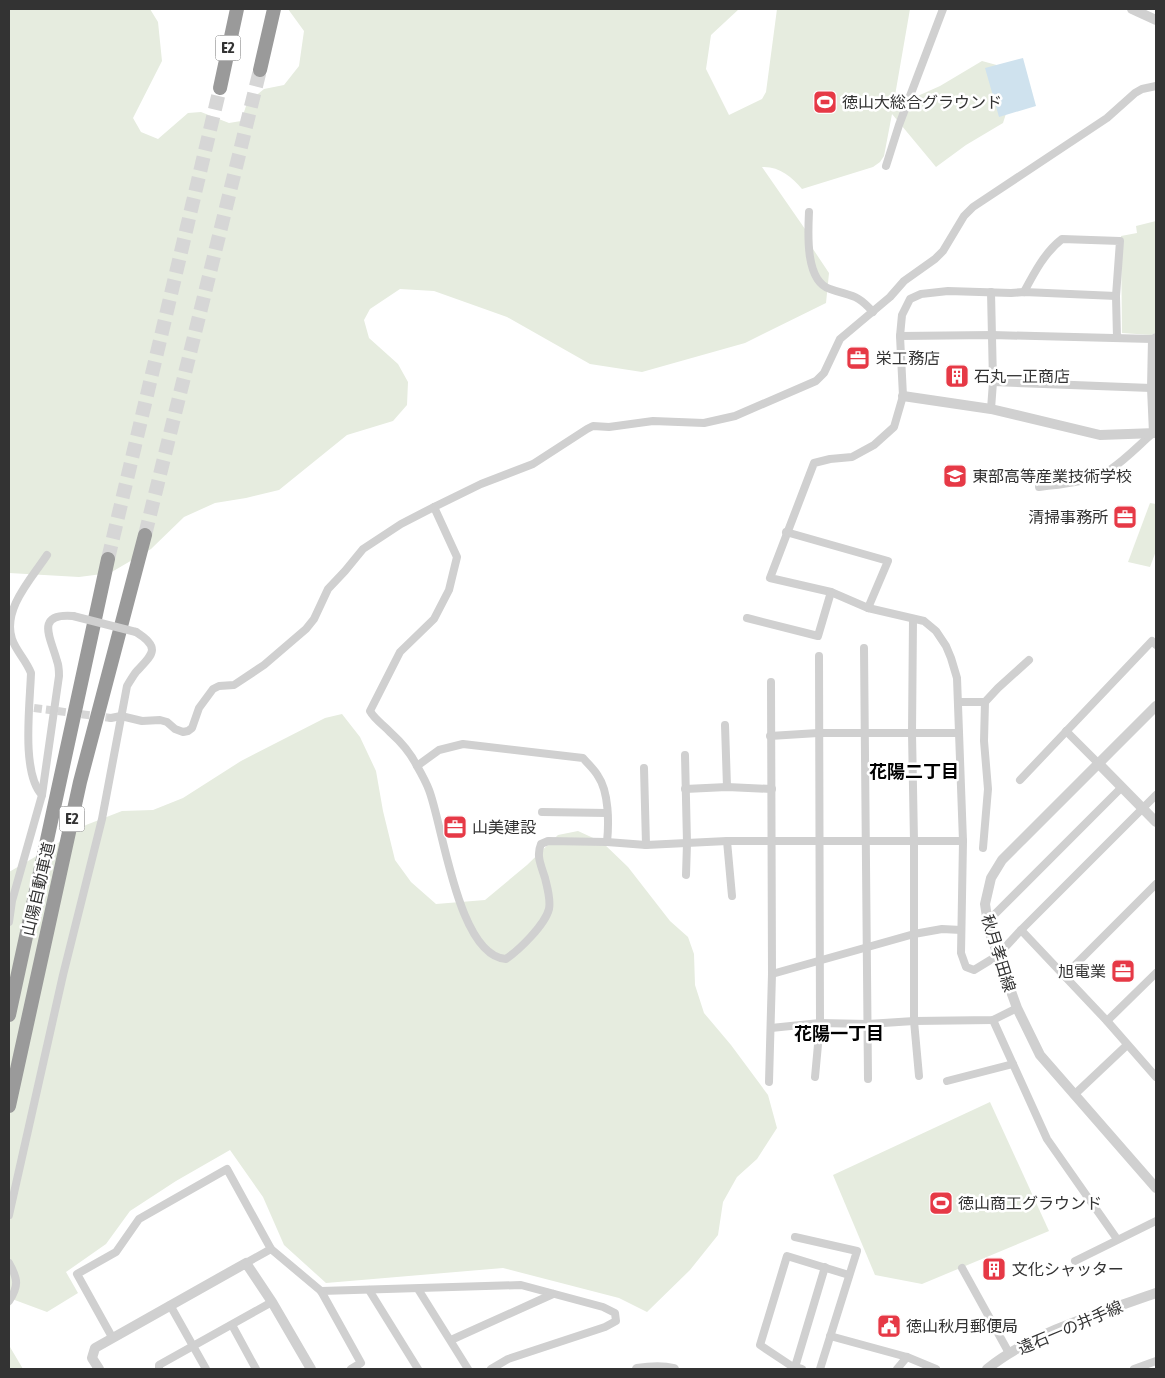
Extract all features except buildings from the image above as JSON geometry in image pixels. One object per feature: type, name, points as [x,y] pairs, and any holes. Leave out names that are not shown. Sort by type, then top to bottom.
[{"type":"highway","name":"E2","points":[[220,88],[237,9]]},
{"type":"highway","name":"E2","points":[[260,70],[274,9]]},
{"type":"highway","name":"山陽自動車道","points":[[9,1106],[80,782],[145,534]]},
{"type":"highway","name":"山陽自動車道","points":[[9,1015],[108,559]]},
{"type":"street","points":[[886,166],[899,125],[943,9]]},
{"type":"street","points":[[1132,9],[1156,20]]},
{"type":"street","points":[[111,718],[121,716],[142,721],[160,720],[167,722],[175,729],[183,732],[188,731],[192,728],[199,708],[213,689],[219,686],[234,685],[264,665],[306,629],[314,619],[328,589],[346,571],[363,549],[401,524],[481,484],[533,464],[593,426],[609,427],[653,421],[704,423],[735,416],[816,382],[824,373],[840,338],[890,297],[918,269],[935,259],[943,251],[964,216],[973,207],[1108,118],[1134,94],[1142,89],[1156,86]]},
{"type":"street","points":[[809,212],[809,256],[817,279],[828,289],[847,293],[862,300],[873,312]]},
{"type":"street","points":[[1024,292],[1053,246],[1062,239],[1120,241],[1116,296],[1117,338]]},
{"type":"street","points":[[1116,296],[948,291],[921,294],[910,299],[902,315],[900,336],[903,396],[894,427],[874,445],[852,457],[814,463],[770,578],[831,592],[868,608],[924,621],[936,631],[946,646],[955,668],[958,702],[963,841],[961,953],[966,967],[974,970],[997,956],[1156,795]]},
{"type":"street","points":[[991,292],[992,409]]},
{"type":"street","points":[[900,336],[992,335],[1154,338],[1151,388],[1154,433]]},
{"type":"street","points":[[993,382],[1151,388]]},
{"type":"street","points":[[903,396],[992,409],[1100,435],[1154,433]]},
{"type":"street","points":[[1039,487],[1067,483],[1099,475],[1111,468],[1154,433]]},
{"type":"street","points":[[434,508],[457,557],[449,590],[434,619],[400,652],[370,711],[373,717],[392,733],[413,758],[429,790],[452,881],[462,905],[482,947],[498,959],[506,960],[518,951],[547,914],[549,907],[548,896],[538,853],[542,844],[548,841],[646,845],[728,841],[963,841]]},
{"type":"street","points":[[786,532],[888,561],[868,608]]},
{"type":"street","points":[[42,795],[36,788],[30,770],[32,708],[30,673],[24,659],[12,642],[9,631],[10,620],[22,592],[47,555]]},
{"type":"street","points":[[747,618],[818,636],[831,592]]},
{"type":"street","points":[[9,922],[12,901],[42,795],[59,676],[58,663],[48,636],[48,627],[52,619],[59,615],[74,616],[136,632],[151,645],[151,654],[147,663],[136,673],[127,686],[102,819],[63,975],[9,1215]]},
{"type":"street","points":[[913,619],[914,1021],[919,1076]]},
{"type":"street","points":[[1020,780],[1152,641],[1156,645]]},
{"type":"street","points":[[864,648],[868,1079]]},
{"type":"street","points":[[815,1077],[820,1023],[818,842],[819,656]]},
{"type":"street","points":[[983,848],[988,790],[984,740],[985,702],[1029,660]]},
{"type":"street","points":[[769,1082],[772,974],[771,682]]},
{"type":"street","points":[[958,702],[985,702]]},
{"type":"street","name":"秋月孝田線","points":[[1156,706],[1002,860],[991,878],[985,904],[987,922],[997,956],[1017,1008],[1040,1055],[1156,1188]]},
{"type":"street","points":[[725,725],[727,787]]},
{"type":"street","points":[[1066,731],[1156,822]]},
{"type":"street","points":[[770,736],[818,733],[959,733]]},
{"type":"street","points":[[417,766],[439,750],[463,744],[583,758],[598,776],[604,789],[608,813],[606,842]]},
{"type":"street","points":[[684,754],[688,843],[686,875]]},
{"type":"street","points":[[644,768],[646,845]]},
{"type":"street","points":[[685,789],[727,787],[772,789]]},
{"type":"street","points":[[987,922],[1122,788]]},
{"type":"street","points":[[542,812],[608,813]]},
{"type":"street","points":[[728,841],[732,896]]},
{"type":"street","points":[[1064,976],[1156,884]]},
{"type":"street","points":[[772,974],[914,934],[942,929],[961,930]]},
{"type":"street","points":[[1021,930],[1107,1021],[1156,1077]]},
{"type":"street","points":[[1107,1021],[1156,974]]},
{"type":"street","points":[[771,1028],[820,1023],[868,1024],[914,1021],[993,1020],[1017,1008]]},
{"type":"street","points":[[993,1020],[1048,1139],[1117,1239]]},
{"type":"street","points":[[1074,1096],[1127,1045]]},
{"type":"street","points":[[947,1081],[1013,1064]]},
{"type":"street","points":[[112,1337],[77,1274],[116,1252],[139,1219],[227,1169],[271,1249],[321,1292],[361,1363],[351,1369]]},
{"type":"street","points":[[1075,1260],[1156,1221]]},
{"type":"street","points":[[795,1237],[857,1251],[820,1369]]},
{"type":"street","points":[[99,1369],[92,1358],[95,1348],[271,1249]]},
{"type":"street","points":[[825,1267],[799,1368],[760,1345],[787,1256],[825,1267],[849,1275]]},
{"type":"street","points":[[9,1263],[17,1282],[16,1290],[9,1301]]},
{"type":"street","points":[[246,1263],[272,1302],[311,1369]]},
{"type":"street","points":[[962,1268],[1009,1353]]},
{"type":"street","points":[[321,1292],[521,1285],[603,1307],[614,1313],[616,1321],[604,1327],[508,1359],[491,1369]]},
{"type":"street","points":[[418,1289],[468,1369]]},
{"type":"street","points":[[369,1290],[418,1369]]},
{"type":"street","name":"遠石一の井手線","points":[[988,1369],[1009,1353],[1036,1338],[1156,1293]]},
{"type":"street","points":[[451,1340],[554,1294]]},
{"type":"street","points":[[158,1369],[159,1366],[193,1346],[272,1302]]},
{"type":"street","points":[[170,1305],[206,1369]]},
{"type":"street","points":[[232,1325],[256,1369]]},
{"type":"street","points":[[830,1336],[907,1358],[936,1369]]},
{"type":"street","points":[[897,1369],[907,1358]]},
{"type":"street","points":[[1134,1369],[1156,1361]]},
{"type":"street","points":[[637,1369],[645,1367],[668,1367],[674,1369]]},
{"type":"shaded area","points":[[9,9],[150,9],[158,22],[162,61],[133,118],[141,132],[158,139],[188,113],[201,112],[229,123],[241,121],[247,103],[264,89],[284,85],[299,66],[304,31],[288,9],[739,9],[711,35],[706,69],[729,115],[762,99],[766,92],[777,9],[910,9],[893,107],[940,86],[982,61],[1004,67],[1012,95],[1003,123],[966,145],[936,167],[892,114],[884,156],[873,167],[802,189],[785,173],[774,168],[762,167],[805,229],[811,246],[829,273],[826,303],[745,343],[642,372],[590,364],[507,317],[434,291],[400,289],[370,309],[364,320],[369,338],[398,364],[408,382],[407,405],[393,421],[347,435],[279,490],[215,503],[184,517],[151,549],[110,573],[79,577],[9,573]]},
{"type":"shaded area","points":[[1156,221],[1156,333],[1151,335],[1122,333],[1121,236],[1137,233],[1136,226]]},
{"type":"shaded area","points":[[1150,503],[1156,504],[1156,551],[1150,567],[1128,562]]},
{"type":"shaded area","points":[[342,714],[360,737],[376,771],[383,811],[395,860],[411,882],[436,904],[485,900],[527,865],[558,835],[578,831],[602,842],[628,867],[670,921],[688,937],[694,954],[695,985],[704,1013],[731,1045],[768,1095],[777,1128],[757,1159],[737,1177],[723,1202],[718,1235],[690,1270],[647,1312],[619,1298],[503,1268],[326,1283],[284,1245],[263,1197],[230,1150],[176,1181],[130,1211],[106,1244],[66,1272],[78,1293],[47,1312],[12,1299],[9,1311],[9,872],[86,825],[122,811],[153,810],[183,798],[241,761],[325,718]]},
{"type":"shaded area","name":"徳山商工グラウンド","points":[[990,1102],[1049,1231],[922,1284],[875,1275],[833,1175]]},
{"type":"shaded area","points":[[9,1344],[10,1347],[23,1369],[9,1369]]},
{"type":"water","points":[[1023,58],[1036,106],[999,117],[985,68]]},
{"type":"tunnel","points":[[145,535],[260,70]]},
{"type":"tunnel","points":[[108,559],[220,88]]},
{"type":"tunnel","points":[[34,708],[111,718]]},
{"type":"place","name":"徳山大総合グラウンド","points":[[825,102]]},
{"type":"place","name":"栄工務店","points":[[858,358]]},
{"type":"place","name":"石丸一正商店","points":[[957,376]]},
{"type":"place","name":"東部高等産業技術学校","points":[[955,476]]},
{"type":"place","name":"清掃事務所","points":[[1125,517]]},
{"type":"place","name":"山美建設","points":[[455,827]]},
{"type":"place","name":"旭電業","points":[[1123,971]]},
{"type":"place","name":"徳山商工グラウンド","points":[[941,1203]]},
{"type":"place","name":"文化シャッター","points":[[994,1269]]},
{"type":"place","name":"徳山秋月郵便局","points":[[889,1326]]},
{"type":"district","name":"花陽二丁目","points":[[914,772]]},
{"type":"district","name":"花陽一丁目","points":[[839,1034]]}]
